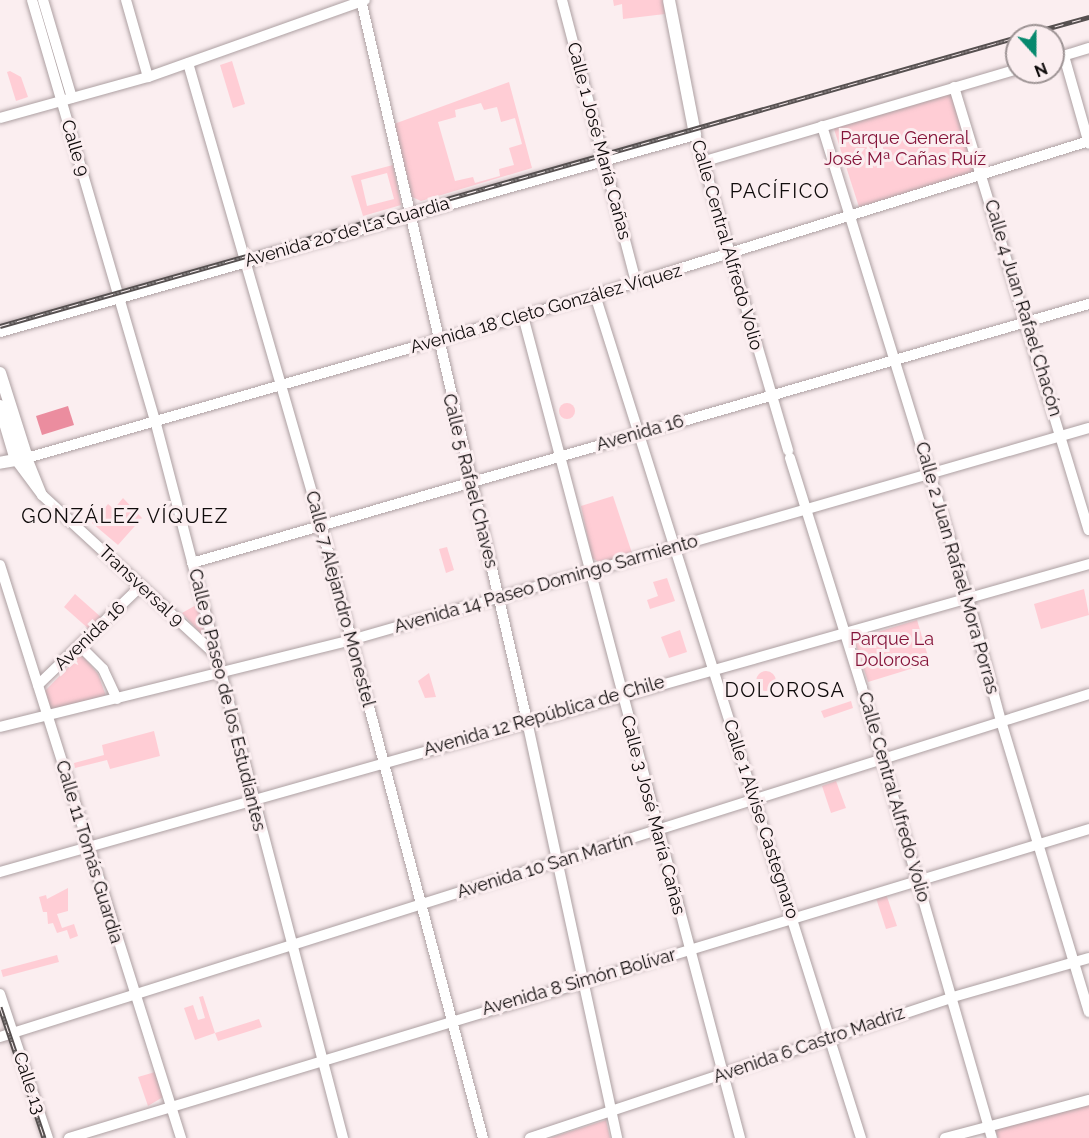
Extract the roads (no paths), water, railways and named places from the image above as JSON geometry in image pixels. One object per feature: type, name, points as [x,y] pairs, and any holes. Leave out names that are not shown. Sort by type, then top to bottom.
[{"type":"main road","name":"Calle Central Alfredo Volio","points":[[669,0],[695,134]]},
{"type":"main road","name":"Avenida 20 de La Guardia","points":[[0,331],[695,134]]},
{"type":"main road","points":[[0,373],[21,459]]},
{"type":"main road","points":[[0,405],[21,459]]},
{"type":"main road","name":"Avenida 18 Cleto González Víquez","points":[[0,463],[21,459]]},
{"type":"street","name":"Calle 9","points":[[32,0],[67,99]]},
{"type":"street","name":"Calle 9","points":[[44,0],[67,99],[119,297]]},
{"type":"street","points":[[126,0],[148,77]]},
{"type":"street","points":[[0,118],[148,77],[362,0]]},
{"type":"street","name":"Calle 5 Rafael Chaves","points":[[362,0],[436,341],[527,721],[617,1138]]},
{"type":"street","name":"Calle 1 José María Cañas","points":[[562,0],[636,282]]},
{"type":"street","points":[[1065,55],[1089,48]]},
{"type":"street","name":"Calle 7 Alejandro Monestel","points":[[188,63],[248,260],[321,525],[419,905],[483,1138]]},
{"type":"street","points":[[702,162],[1005,72]]},
{"type":"street","points":[[1065,76],[1089,142]]},
{"type":"street","name":"Calle 4 Juan Rafael Chacón","points":[[954,87],[1029,322],[1089,530]]},
{"type":"street","name":"Calle 2 Juan Rafael Mora Porras","points":[[822,126],[968,598],[1001,721],[1089,1012]]},
{"type":"street","name":"Calle Central Alfredo Volio","points":[[695,134],[770,395],[845,632],[953,997],[992,1138]]},
{"type":"street","name":"Avenida 18 Cleto González Víquez","points":[[21,459],[283,387],[595,295],[1089,142]]},
{"type":"street","name":"Calle 1 Alvise Castegnaro","points":[[595,295],[861,1138]]},
{"type":"street","name":"Calle 9 Paseo de los Estudiantes","points":[[119,297],[156,423],[219,675],[343,1138]]},
{"type":"street","name":"Avenida 16","points":[[192,563],[469,480],[1089,304]]},
{"type":"street","name":"Calle 3 José María Cañas","points":[[523,316],[740,1138]]},
{"type":"street","name":"Avenida 14 Paseo Domingo Sarmiento","points":[[0,727],[219,675],[351,640],[1089,428]]},
{"type":"street","name":"Transversal 9","points":[[21,459],[42,495],[213,652]]},
{"type":"street","name":"Avenida 12 República de Chile","points":[[0,872],[621,694],[1089,564]]},
{"type":"street","name":"Calle 11 Tomás Guardia","points":[[0,565],[181,1138]]},
{"type":"street","name":"Avenida 16","points":[[38,685],[141,586]]},
{"type":"street","points":[[80,646],[103,669],[117,699]]},
{"type":"street","name":"Avenida 10 San Martín","points":[[0,1037],[1089,694]]},
{"type":"street","name":"Avenida 8 Simón Bolívar","points":[[69,1138],[170,1104],[1089,829]]},
{"type":"street","name":"Avenida 6 Castro Madriz","points":[[530,1138],[953,997],[1089,958]]},
{"type":"street","name":"Calle 13","points":[[0,994],[48,1138]]},
{"type":"street","points":[[945,1138],[1089,1100]]},
{"type":"railway","points":[[1064,24],[1089,17]]},
{"type":"railway","points":[[0,326],[1005,40]]},
{"type":"railway","points":[[0,1007],[44,1138]]},
{"type":"district","name":"PACÍFICO","points":[[780,191]]},
{"type":"district","name":"GONZÁLEZ VÍQUEZ","points":[[125,516]]},
{"type":"district","name":"DOLOROSA","points":[[785,690]]},
{"type":"park label","name":"Parque General José Mª Cañas Ruíz","points":[[905,149]]},
{"type":"park label","name":"Parque La Dolorosa","points":[[892,650]]}]
